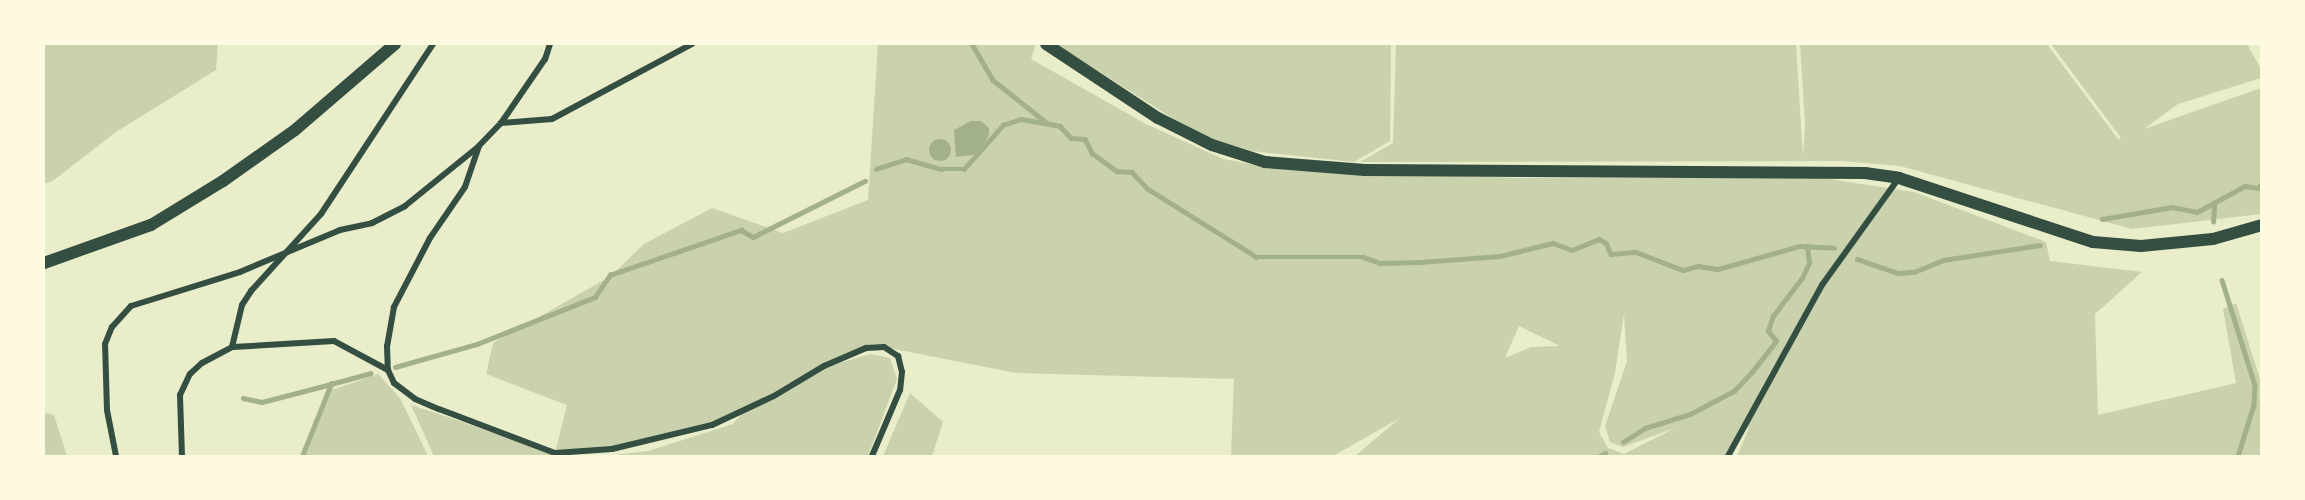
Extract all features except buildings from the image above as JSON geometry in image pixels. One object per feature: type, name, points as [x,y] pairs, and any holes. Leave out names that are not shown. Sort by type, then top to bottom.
[{"type":"main road","points":[[44,263],[151,225],[223,181],[295,130],[395,44]]},
{"type":"main road","points":[[1046,44],[1158,118],[1212,145],[1264,162],[1365,170],[1865,173],[1899,177],[2093,242],[2175,245],[2262,225]]},
{"type":"street","points":[[232,347],[242,304],[321,214],[433,44]]},
{"type":"street","points":[[116,456],[106,392],[105,344],[112,327],[131,306],[288,253],[339,230],[372,223],[405,206],[480,146],[501,123],[544,59],[550,44]]},
{"type":"street","points":[[501,123],[552,118],[692,44]]},
{"type":"street","points":[[480,146],[465,187],[430,238],[394,307],[387,346],[388,370],[394,383],[416,399],[555,453],[612,450],[712,425],[774,396],[824,366],[866,348],[884,347],[898,356],[902,372],[900,390],[872,456]]},
{"type":"street","points":[[1728,456],[1822,285],[1899,177]]},
{"type":"street","points":[[182,456],[180,395],[190,375],[202,363],[232,347],[334,341],[388,370]]},
{"type":"shaded area","points":[[44,44],[218,44],[216,70],[116,132],[54,180],[44,184]]},
{"type":"shaded area","points":[[878,44],[1036,44],[1031,59],[1146,124],[1223,159],[1285,170],[1517,178],[1822,178],[1914,192],[2046,242],[2050,261],[2142,272],[2095,314],[2098,415],[2236,383],[2223,309],[2236,303],[2261,382],[2262,456],[1737,456],[1749,428],[1741,428],[1724,456],[1355,456],[1400,418],[1333,456],[1231,456],[1234,379],[1016,373],[884,347],[866,348],[824,366],[774,396],[712,425],[612,449],[555,453],[567,405],[486,374],[493,343],[611,276],[644,244],[712,208],[783,233],[868,200]],"holes":[[[1624,314],[1627,361],[1605,426],[1610,442],[1623,447],[1675,428],[1624,454],[1608,448],[1599,432],[1615,373]],[[1519,326],[1560,346],[1531,347],[1505,358]]]},
{"type":"shaded area","points":[[1056,44],[1391,44],[1390,141],[1354,162],[1252,151],[1212,139],[1177,121]]},
{"type":"shaded area","points":[[1396,44],[1796,44],[1803,156],[1805,125],[1800,44],[2047,44],[2118,139],[2121,138],[2051,44],[2247,44],[2261,69],[2261,78],[2178,104],[2144,129],[2261,88],[2261,214],[2132,229],[1900,166],[1842,161],[1360,162],[1393,143]]},
{"type":"shaded area","points":[[971,121],[981,121],[989,128],[989,135],[978,154],[956,157],[954,130]]},
{"type":"shaded area","points":[[940,139],[948,142],[951,150],[948,158],[940,161],[932,158],[929,150],[932,142]]},
{"type":"shaded area","points":[[870,354],[890,358],[897,379],[868,456],[606,456],[648,451],[733,424],[743,412],[777,398],[826,367]]},
{"type":"shaded area","points":[[378,374],[400,398],[428,456],[302,456],[329,391]]},
{"type":"shaded area","points":[[910,393],[943,422],[932,456],[883,456]]},
{"type":"shaded area","points":[[411,405],[454,419],[556,456],[434,456]]},
{"type":"shaded area","points":[[44,413],[54,415],[67,456],[44,456]]},
{"type":"waterway","points":[[972,44],[993,80],[1047,123]]},
{"type":"waterway","points":[[876,169],[906,159],[942,169],[964,169],[1003,125],[1021,119],[1060,126],[1071,138],[1085,139],[1092,153],[1117,171],[1132,172],[1148,189],[1257,257],[1363,257],[1380,263],[1420,262],[1500,256],[1553,243],[1572,250],[1599,239],[1606,243],[1611,254],[1636,252],[1683,270],[1698,266],[1718,269],[1800,246],[1834,248]]},
{"type":"waterway","points":[[395,367],[477,344],[595,297],[610,275],[741,230],[753,237],[865,181]]},
{"type":"waterway","points":[[2102,219],[2172,207],[2197,212],[2245,186],[2258,188],[2262,183]]},
{"type":"waterway","points":[[2213,222],[2214,206]]},
{"type":"waterway","points":[[1857,259],[1898,273],[1914,272],[1943,260],[2040,245]]},
{"type":"waterway","points":[[1623,442],[1645,428],[1690,414],[1734,391],[1752,372],[1776,341],[1768,331],[1773,316],[1802,278],[1809,263],[1807,246]]},
{"type":"waterway","points":[[2222,280],[2255,385],[2254,405],[2238,456]]},
{"type":"waterway","points":[[302,456],[331,384],[371,373]]},
{"type":"waterway","points":[[243,398],[262,402],[331,384]]},
{"type":"waterway","points":[[1600,456],[1605,453]]}]
